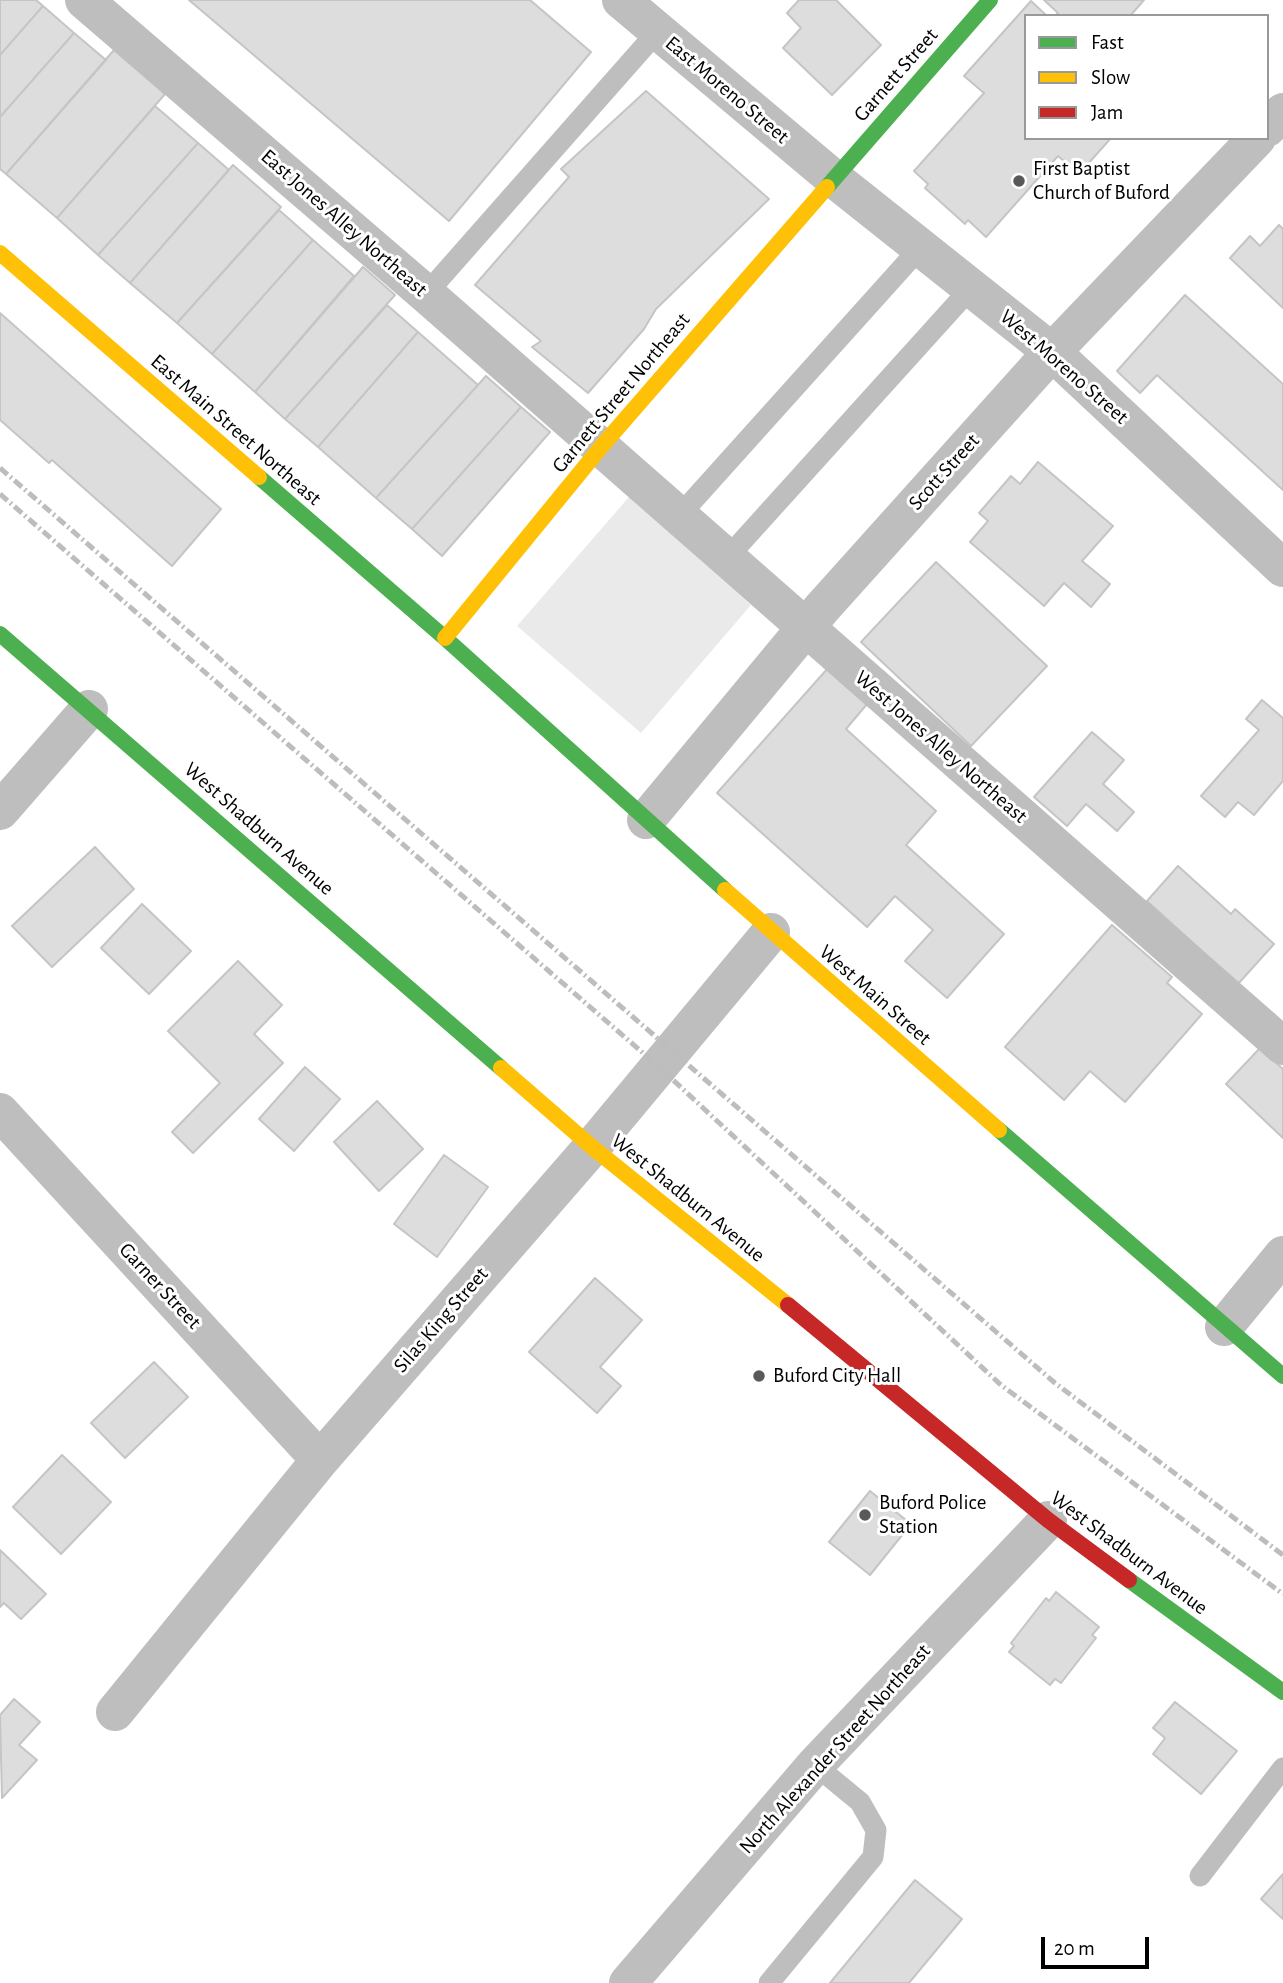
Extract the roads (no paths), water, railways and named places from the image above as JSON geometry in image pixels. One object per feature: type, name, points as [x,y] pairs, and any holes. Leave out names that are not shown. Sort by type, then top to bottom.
[{"type":"street","name":"East Jones Alley Northeast","points":[[84,0],[601,447]]},
{"type":"street","name":"East Moreno Street","points":[[621,0],[833,178]]},
{"type":"street","name":"Garnett Street","points":[[833,178],[990,0]]},
{"type":"street","points":[[1269,126],[1283,112]]},
{"type":"street","name":"Scott Street","points":[[646,820],[804,628],[1052,352],[1255,140]]},
{"type":"street","name":"West Moreno Street","points":[[833,178],[1052,352],[1283,568]]},
{"type":"street","name":"Garnett Street Northeast","points":[[445,638],[601,447],[833,178]]},
{"type":"street","name":"East Main Street Northeast","points":[[0,253],[445,638]]},
{"type":"street","name":"West Jones Alley Northeast","points":[[601,447],[1283,1046]]},
{"type":"street","name":"West Shadburn Avenue","points":[[0,634],[592,1147],[819,1329],[1048,1520],[1283,1692]]},
{"type":"street","name":"West Main Street","points":[[445,638],[771,932],[1283,1376]]},
{"type":"street","points":[[0,811],[89,709]]},
{"type":"street","name":"Silas King Street","points":[[115,1712],[320,1460],[592,1147],[771,932]]},
{"type":"street","name":"Garner Street","points":[[0,1112],[320,1460]]},
{"type":"street","points":[[1224,1327],[1283,1255]]},
{"type":"street","name":"North Alexander Street Northeast","points":[[628,1983],[815,1765],[1048,1520]]},
{"type":"lane","points":[[426,293],[657,32]]},
{"type":"lane","points":[[679,516],[920,247]]},
{"type":"lane","points":[[727,558],[971,288]]},
{"type":"lane","points":[[769,1983],[873,1857],[876,1830],[860,1802],[815,1765]]},
{"type":"lane","points":[[1200,1876],[1283,1768]]},
{"type":"railway","points":[[0,468],[1055,1383],[1283,1555]]},
{"type":"railway","points":[[0,494],[658,1066],[1001,1385],[1283,1594]]},
{"type":"place","name":"First Baptist Church of Buford","points":[[1019,181]]},
{"type":"place","name":"Buford City Hall","points":[[759,1376]]},
{"type":"place","name":"Buford Police Station","points":[[865,1515]]}]
